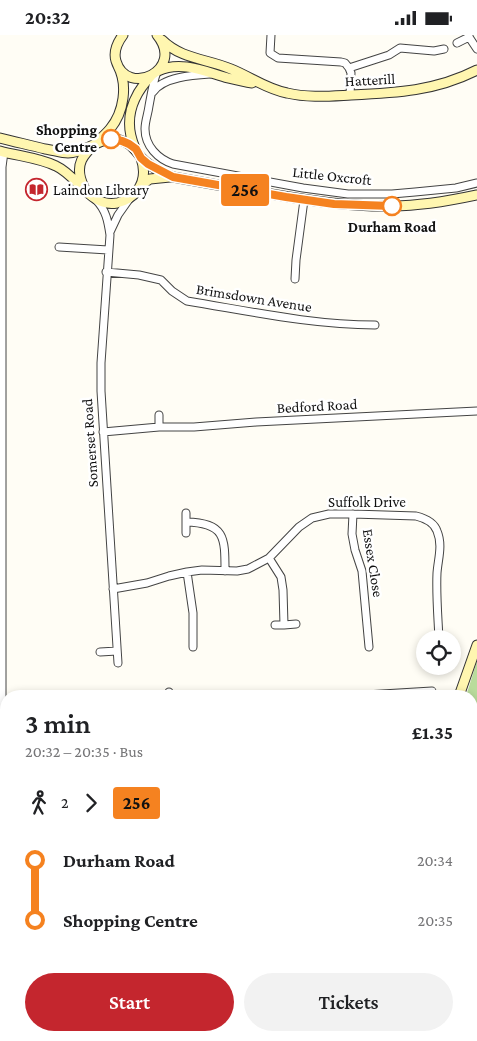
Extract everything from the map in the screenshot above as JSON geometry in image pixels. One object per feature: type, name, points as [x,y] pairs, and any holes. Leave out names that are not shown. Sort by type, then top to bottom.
[{"type":"street","points":[[85,189],[81,181],[81,163],[87,150],[111,128],[120,108],[124,83],[115,52],[118,41],[123,35]]},
{"type":"street","points":[[271,35],[270,53],[278,58],[345,63],[350,68],[351,73],[350,95]]},
{"type":"street","points":[[141,185],[144,173],[143,166],[129,129],[130,116],[139,90],[155,74],[164,61],[164,46],[158,36]]},
{"type":"street","name":"Hatterill","points":[[158,36],[183,54],[231,69],[276,91],[297,95],[320,97],[406,92],[448,82],[477,70]]},
{"type":"street","points":[[457,43],[469,36],[477,49]]},
{"type":"street","points":[[350,68],[389,55],[400,48],[434,51],[444,49]]},
{"type":"street","name":"Hatterill","points":[[118,66],[131,77],[138,79],[171,67],[181,66],[262,85]]},
{"type":"street","name":"Little Oxcroft","points":[[155,74],[146,123],[146,134],[155,154],[172,165],[348,194],[392,194],[456,188],[477,183]]},
{"type":"street","points":[[150,100],[157,88],[168,81],[201,75],[218,75]]},
{"type":"street","points":[[0,138],[64,153],[76,152],[109,139],[117,139],[136,149]]},
{"type":"street","points":[[2,690],[2,152],[57,166],[68,173],[95,199],[104,203],[122,202],[131,197],[144,181],[173,177],[334,204],[392,206],[443,202],[477,195]]},
{"type":"street","points":[[141,158],[154,168],[173,177]]},
{"type":"street","name":"Somerset Road","points":[[118,663],[103,432],[101,363],[110,235],[118,215],[131,197]]},
{"type":"street","name":"Somerset Road","points":[[95,199],[107,216],[110,235]]},
{"type":"street","points":[[295,279],[304,200]]},
{"type":"street","points":[[59,247],[108,250]]},
{"type":"street","name":"Brimsdown Avenue","points":[[106,272],[140,275],[161,280],[172,291],[187,301],[309,321],[349,325],[375,325]]},
{"type":"street","name":"Bedford Road","points":[[103,432],[159,427],[194,427],[477,411]]},
{"type":"street","points":[[159,415],[159,427]]},
{"type":"street","points":[[186,513],[186,533]]},
{"type":"street","name":"Suffolk Drive","points":[[113,589],[133,587],[188,572],[248,569],[269,558],[299,527],[312,518],[353,513],[416,516],[426,519],[436,529],[440,547],[437,572],[439,630]]},
{"type":"street","name":"Essex Close","points":[[353,513],[352,534],[362,571],[369,647]]},
{"type":"street","points":[[186,522],[207,524],[217,529],[222,538],[225,571]]},
{"type":"street","points":[[269,558],[280,577],[283,590],[284,625]]},
{"type":"street","points":[[188,572],[193,613],[193,647]]},
{"type":"street","points":[[275,625],[296,624]]},
{"type":"street","points":[[461,690],[477,645]]},
{"type":"street","points":[[100,652],[117,651]]},
{"type":"green space","points":[[477,661],[477,690],[468,690]]},
{"type":"bus line","name":"256","points":[[111,139],[117,139],[129,144],[136,149],[141,158],[148,164],[173,177],[334,204],[392,206]]},
{"type":"place","name":"Shopping Centre","points":[[111,139]]},
{"type":"place","name":"Laindon Library","points":[[37,190]]},
{"type":"place","name":"Durham Road","points":[[392,206]]}]
